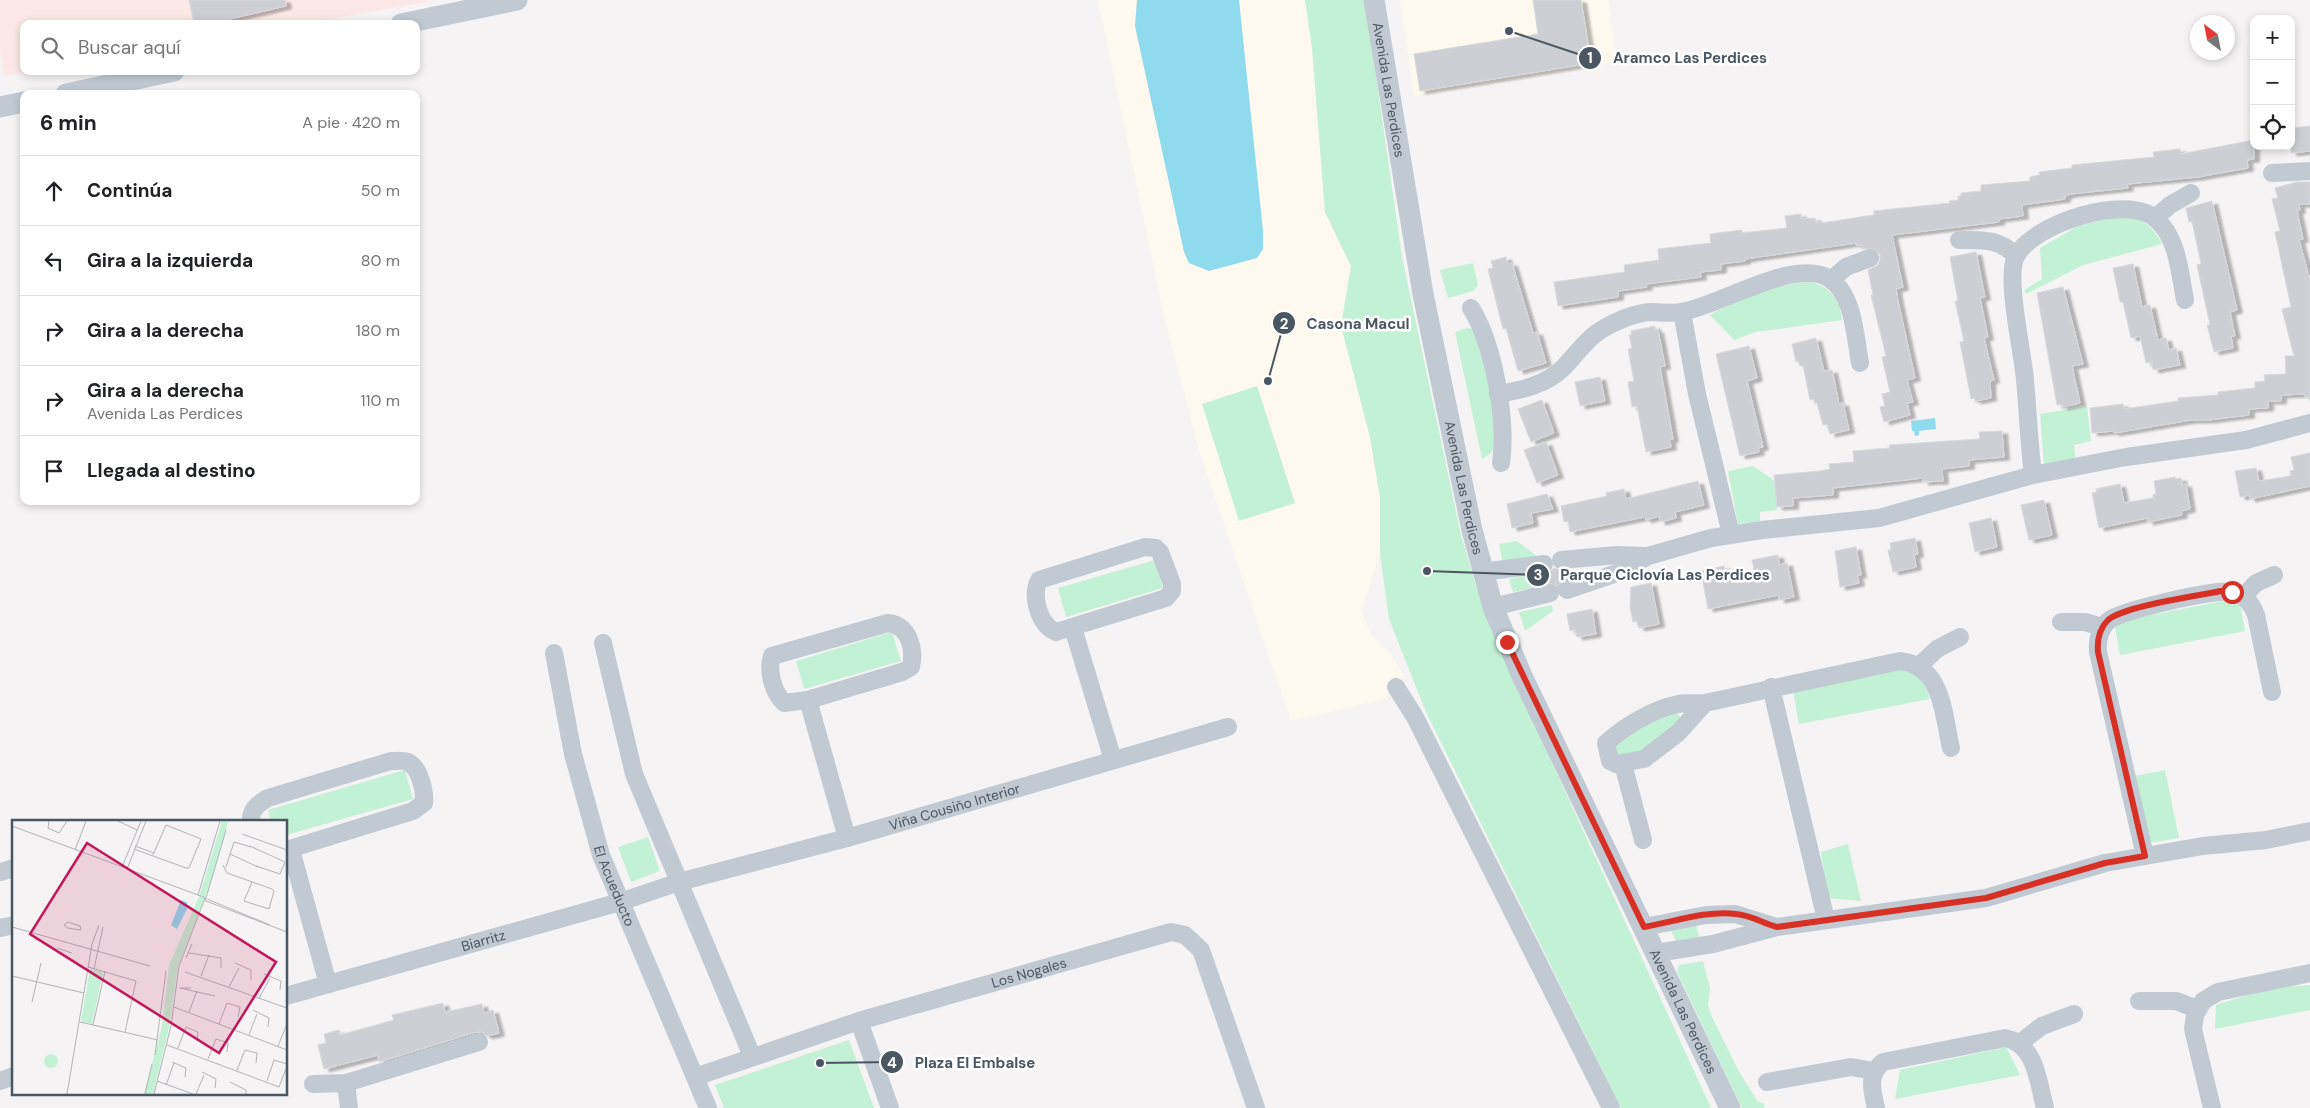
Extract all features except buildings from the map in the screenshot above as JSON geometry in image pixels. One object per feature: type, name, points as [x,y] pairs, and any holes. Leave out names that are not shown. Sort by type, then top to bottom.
[{"type":"street","points":[[410,20],[437,8],[517,0]]},
{"type":"street","name":"Avenida Las Perdices","points":[[1374,0],[1423,294],[1482,572],[1522,676],[1730,1108]]},
{"type":"street","points":[[85,90],[155,75]]},
{"type":"street","points":[[0,107],[20,103]]},
{"type":"street","points":[[2272,173],[2310,171]]},
{"type":"street","points":[[2155,218],[2170,205],[2191,192]]},
{"type":"street","points":[[2032,475],[2026,380],[2013,292],[2013,268],[2016,256],[2031,241],[2046,232],[2086,214],[2120,209],[2141,212],[2155,218],[2165,230],[2173,245],[2185,300]]},
{"type":"street","points":[[1959,240],[1993,241],[2006,247],[2016,256]]},
{"type":"street","points":[[1831,280],[1846,267],[1870,258]]},
{"type":"street","points":[[1498,394],[1526,389],[1551,377],[1563,369],[1588,340],[1613,324],[1649,312],[1682,312],[1741,290],[1785,277],[1806,274],[1818,275],[1831,280],[1841,290],[1849,308],[1860,362]]},
{"type":"street","points":[[1472,308],[1482,326],[1498,394],[1504,435],[1500,463]]},
{"type":"street","points":[[1682,312],[1696,386],[1731,534]]},
{"type":"street","points":[[1494,607],[1558,592],[1614,574],[1648,556],[1691,542],[1731,534],[1879,518],[2032,475],[2126,458],[2217,446],[2276,434],[2310,423]]},
{"type":"street","points":[[1145,547],[1156,548],[1160,552],[1172,584],[1172,591],[1166,598],[1073,628],[1056,632],[1049,629],[1042,622],[1035,589],[1039,580],[1145,547]]},
{"type":"street","points":[[1482,572],[1617,555],[1648,556]]},
{"type":"street","points":[[2243,596],[2256,583],[2274,575]]},
{"type":"street","points":[[2145,856],[2098,652],[2098,635],[2102,627],[2108,620],[2125,612],[2221,591],[2243,596],[2256,615],[2272,692]]},
{"type":"street","points":[[2061,622],[2085,622],[2102,627]]},
{"type":"street","points":[[888,623],[898,624],[905,630],[913,658],[911,667],[902,672],[808,700],[784,703],[777,696],[769,665],[772,656],[888,623]]},
{"type":"street","points":[[1073,628],[1113,760]]},
{"type":"street","points":[[1919,666],[1937,648],[1960,637]]},
{"type":"street","points":[[603,643],[634,774],[752,1056]]},
{"type":"street","name":"El Acueducto","points":[[554,653],[573,754],[601,855],[708,1108]]},
{"type":"street","points":[[1705,703],[1678,733],[1644,759],[1624,764],[1616,764],[1610,761],[1606,743],[1652,713],[1677,704],[1705,703],[1771,687],[1900,661],[1919,666],[1935,683],[1951,748]]},
{"type":"street","points":[[1396,687],[1415,717],[1611,1108]]},
{"type":"street","points":[[1771,687],[1826,920]]},
{"type":"street","points":[[808,700],[847,838]]},
{"type":"street","name":"Viña Cousiño Interior","points":[[679,882],[847,838],[1228,727]]},
{"type":"street","points":[[251,820],[250,815],[255,806],[268,798],[391,761],[407,762],[414,767],[425,792],[424,803],[413,811],[289,850],[328,984]]},
{"type":"street","points":[[1624,764],[1643,840]]},
{"type":"street","points":[[1656,954],[1722,942],[1777,927],[1986,898],[2105,863],[2203,846],[2266,840],[2310,832]]},
{"type":"street","name":"Biarritz","points":[[288,995],[620,902],[679,882]]},
{"type":"street","points":[[1644,927],[1706,915],[1735,914],[1750,917],[1777,927]]},
{"type":"street","name":"Los Nogales","points":[[695,1077],[859,1021],[1171,932],[1185,935],[1201,950],[1256,1108]]},
{"type":"street","points":[[2212,1108],[2193,1029],[2198,1009],[2210,996],[2218,992],[2310,973]]},
{"type":"street","points":[[2139,1001],[2176,1001],[2198,1009]]},
{"type":"street","points":[[2020,1043],[2042,1026],[2074,1014]]},
{"type":"street","points":[[859,1021],[890,1108]]},
{"type":"street","points":[[1876,1108],[1871,1084],[1874,1071],[1889,1059],[1998,1038],[2012,1039],[2020,1043],[2030,1056],[2045,1108]]},
{"type":"street","points":[[313,1084],[346,1083],[479,1042]]},
{"type":"street","points":[[1767,1082],[1851,1066],[1874,1071]]},
{"type":"street","points":[[346,1083],[350,1108]]},
{"type":"shaded area","points":[[0,0],[427,0],[427,2],[324,20],[20,20],[20,73],[4,76],[0,50]]},
{"type":"shaded area","points":[[1098,0],[1305,0],[1312,48],[1325,212],[1351,266],[1341,326],[1370,437],[1380,498],[1380,553],[1361,611],[1371,635],[1390,653],[1404,676],[1384,699],[1291,721],[1200,453],[1164,316]]},
{"type":"shaded area","points":[[1400,0],[1608,0],[1617,62],[1414,96]]},
{"type":"green space","points":[[1305,0],[1365,0],[1402,257],[1461,535],[1477,589],[1511,674],[1711,1108],[1621,1108],[1426,712],[1389,619],[1380,553],[1380,498],[1370,437],[1341,326],[1351,266],[1325,212],[1312,48]]},
{"type":"green space","points":[[2120,216],[2134,218],[2145,223],[2162,244],[2083,265],[2026,294],[2024,290],[2042,279],[2040,248],[2078,226]]},
{"type":"green space","points":[[1473,263],[1478,285],[1473,291],[1448,298],[1440,270]]},
{"type":"green space","points":[[1807,282],[1821,286],[1832,294],[1839,305],[1842,320],[1756,332],[1734,340],[1710,315],[1757,294],[1782,286]]},
{"type":"green space","points":[[1467,328],[1477,329],[1492,392],[1497,444],[1491,453],[1482,459],[1455,332]]},
{"type":"green space","points":[[1257,386],[1295,503],[1239,521],[1202,404]]},
{"type":"green space","points":[[2087,406],[2091,441],[2074,445],[2076,461],[2044,465],[2040,414]]},
{"type":"green space","points":[[1753,466],[1775,481],[1777,510],[1760,512],[1760,521],[1738,524],[1728,471]]},
{"type":"green space","points":[[1517,541],[1538,557],[1503,564],[1499,544]]},
{"type":"green space","points":[[1155,560],[1163,588],[1066,617],[1058,588]]},
{"type":"green space","points":[[1542,572],[1545,585],[1513,592],[1509,579]]},
{"type":"green space","points":[[2239,598],[2245,631],[2120,655],[2114,622]]},
{"type":"green space","points":[[1552,605],[1553,611],[1525,631],[1519,612]]},
{"type":"green space","points":[[892,632],[901,661],[804,689],[796,661]]},
{"type":"green space","points":[[1905,670],[1915,674],[1926,687],[1930,699],[1799,724],[1793,691]]},
{"type":"green space","points":[[1676,712],[1682,719],[1660,743],[1624,760],[1615,755],[1613,745],[1645,723]]},
{"type":"green space","points":[[405,770],[413,799],[288,834],[288,820],[270,820],[268,810]]},
{"type":"green space","points":[[2165,770],[2179,838],[2149,843],[2135,776]]},
{"type":"green space","points":[[648,837],[660,871],[631,882],[618,847]]},
{"type":"green space","points":[[1848,844],[1861,901],[1827,898],[1821,852]]},
{"type":"green space","points":[[1695,919],[1699,937],[1676,941],[1670,929]]},
{"type":"green space","points":[[1703,961],[1710,988],[1708,1005],[1712,1017],[1738,1070],[1758,1102],[1763,1103],[1765,1108],[1742,1108],[1677,972],[1679,965]]},
{"type":"green space","points":[[2310,985],[2310,1010],[2215,1029],[2216,1005],[2270,988]]},
{"type":"green space","points":[[849,1040],[874,1108],[724,1108],[715,1085]]},
{"type":"green space","points":[[2006,1047],[2020,1075],[1895,1099],[1900,1070]]},
{"type":"water","points":[[1137,0],[1239,0],[1263,231],[1263,249],[1257,258],[1209,271],[1189,263],[1184,252],[1135,26]]},
{"type":"water","points":[[1935,418],[1936,429],[1919,431],[1919,435],[1915,436],[1914,431],[1912,431],[1911,421]]},
{"type":"place","name":"Aramco Las Perdices","points":[[1509,31]]},
{"type":"place","name":"Casona Macul","points":[[1268,381]]},
{"type":"place","name":"Parque Ciclovía Las Perdices","points":[[1427,571]]},
{"type":"place","name":"Plaza El Embalse","points":[[820,1063]]},
{"type":"route","points":[[1507,642],[1644,927],[1706,915],[1735,914],[1750,917],[1777,927],[1912,910],[1986,898],[2022,889],[2105,863],[2145,856],[2098,652],[2098,635],[2108,620],[2125,612],[2221,591],[2232,592]]}]
